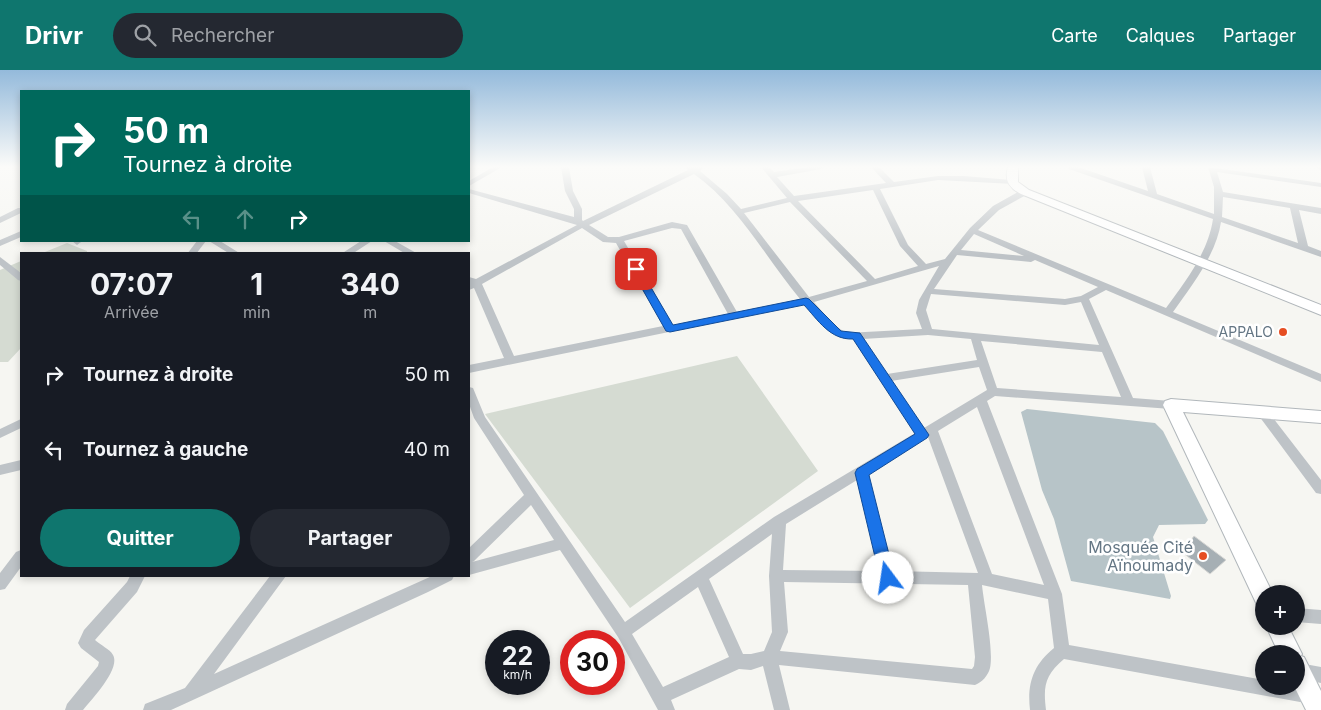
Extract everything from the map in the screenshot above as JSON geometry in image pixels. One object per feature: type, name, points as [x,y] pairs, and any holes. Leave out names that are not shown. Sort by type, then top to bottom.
[{"type":"street","points":[[490,197],[581,222],[606,240],[619,240],[672,225],[684,227],[734,316]]},
{"type":"street","points":[[572,197],[581,222]]},
{"type":"street","points":[[511,360],[471,283],[581,222],[635,197]]},
{"type":"street","points":[[725,197],[806,301],[837,334],[856,336],[928,332],[1106,350]]},
{"type":"street","points":[[738,212],[806,197]]},
{"type":"street","points":[[880,197],[904,246],[924,267]]},
{"type":"street","points":[[928,332],[921,311],[928,291],[948,260],[990,213],[1014,197]]},
{"type":"street","points":[[1037,197],[1321,310]]},
{"type":"street","points":[[1161,197],[1321,254]]},
{"type":"street","points":[[1168,312],[1203,262],[1219,217],[1219,197]]},
{"type":"street","points":[[1237,197],[1321,211]]},
{"type":"street","points":[[792,199],[873,282]]},
{"type":"street","points":[[1294,206],[1304,248]]},
{"type":"street","points":[[0,220],[20,210]]},
{"type":"street","points":[[974,231],[1321,378]]},
{"type":"street","points":[[0,243],[20,234]]},
{"type":"street","points":[[619,240],[670,328]]},
{"type":"street","points":[[193,252],[201,242]]},
{"type":"street","points":[[214,242],[233,252]]},
{"type":"street","points":[[349,252],[366,242]]},
{"type":"street","points":[[390,242],[410,252]]},
{"type":"street","points":[[955,252],[1042,260]]},
{"type":"street","points":[[0,260],[20,277]]},
{"type":"street","points":[[470,369],[806,301],[948,260]]},
{"type":"street","points":[[928,291],[1065,302],[1084,298],[1107,286]]},
{"type":"street","points":[[1084,298],[1129,402]]},
{"type":"street","points":[[625,636],[663,703],[738,661],[751,662],[768,657],[975,677],[982,669],[981,579],[927,432],[884,378],[856,336]]},
{"type":"street","points":[[975,337],[993,392]]},
{"type":"street","points":[[884,378],[984,363]]},
{"type":"street","points":[[625,631],[779,522],[993,392],[1321,417]]},
{"type":"street","points":[[470,398],[472,412],[622,630]]},
{"type":"street","points":[[980,399],[1055,594],[1062,651]]},
{"type":"street","points":[[1171,405],[1258,585]]},
{"type":"street","points":[[1263,412],[1321,490]]},
{"type":"street","points":[[0,434],[19,423]]},
{"type":"street","points":[[0,470],[20,465]]},
{"type":"street","points":[[862,473],[888,578]]},
{"type":"street","points":[[470,556],[531,496]]},
{"type":"street","points":[[779,522],[776,576],[780,632],[776,645],[768,657],[782,710]]},
{"type":"street","points":[[470,569],[562,543]]},
{"type":"street","points":[[0,584],[20,557]]},
{"type":"street","points":[[776,576],[981,579],[1055,594]]},
{"type":"street","points":[[73,710],[106,669],[107,659],[86,643],[89,635],[132,587],[137,577]]},
{"type":"street","points":[[189,695],[279,577]]},
{"type":"street","points":[[151,710],[189,695],[426,580],[442,577]]},
{"type":"street","points":[[701,577],[738,661]]},
{"type":"street","points":[[1305,615],[1321,617]]},
{"type":"street","points":[[1062,651],[1314,703],[1305,675]]},
{"type":"street","points":[[1038,710],[1037,690],[1039,678],[1045,665],[1062,651]]},
{"type":"shaded area","points":[[67,243],[87,251],[87,252],[45,252]]},
{"type":"shaded area","points":[[20,261],[20,349],[8,362],[0,362],[0,270]]},
{"type":"shaded area","points":[[737,356],[818,471],[630,608],[485,414]]},
{"type":"shaded area","points":[[1027,409],[1155,423],[1163,431],[1208,520],[1205,524],[1159,525],[1153,537],[1171,596],[1170,599],[1071,581],[1054,519],[1042,490],[1021,412]]},
{"type":"building","name":"Mosquée Cité Aïnoumady","points":[[1194,536],[1226,560],[1210,574],[1182,552]]},
{"type":"place","name":"APPALO","points":[[1283,332]]},
{"type":"place","name":"Mosquée Cité Aïnoumady","points":[[1203,556]]},
{"type":"route","points":[[636,269],[670,328],[806,301],[837,334],[856,336],[922,435],[862,473],[888,578]]}]
